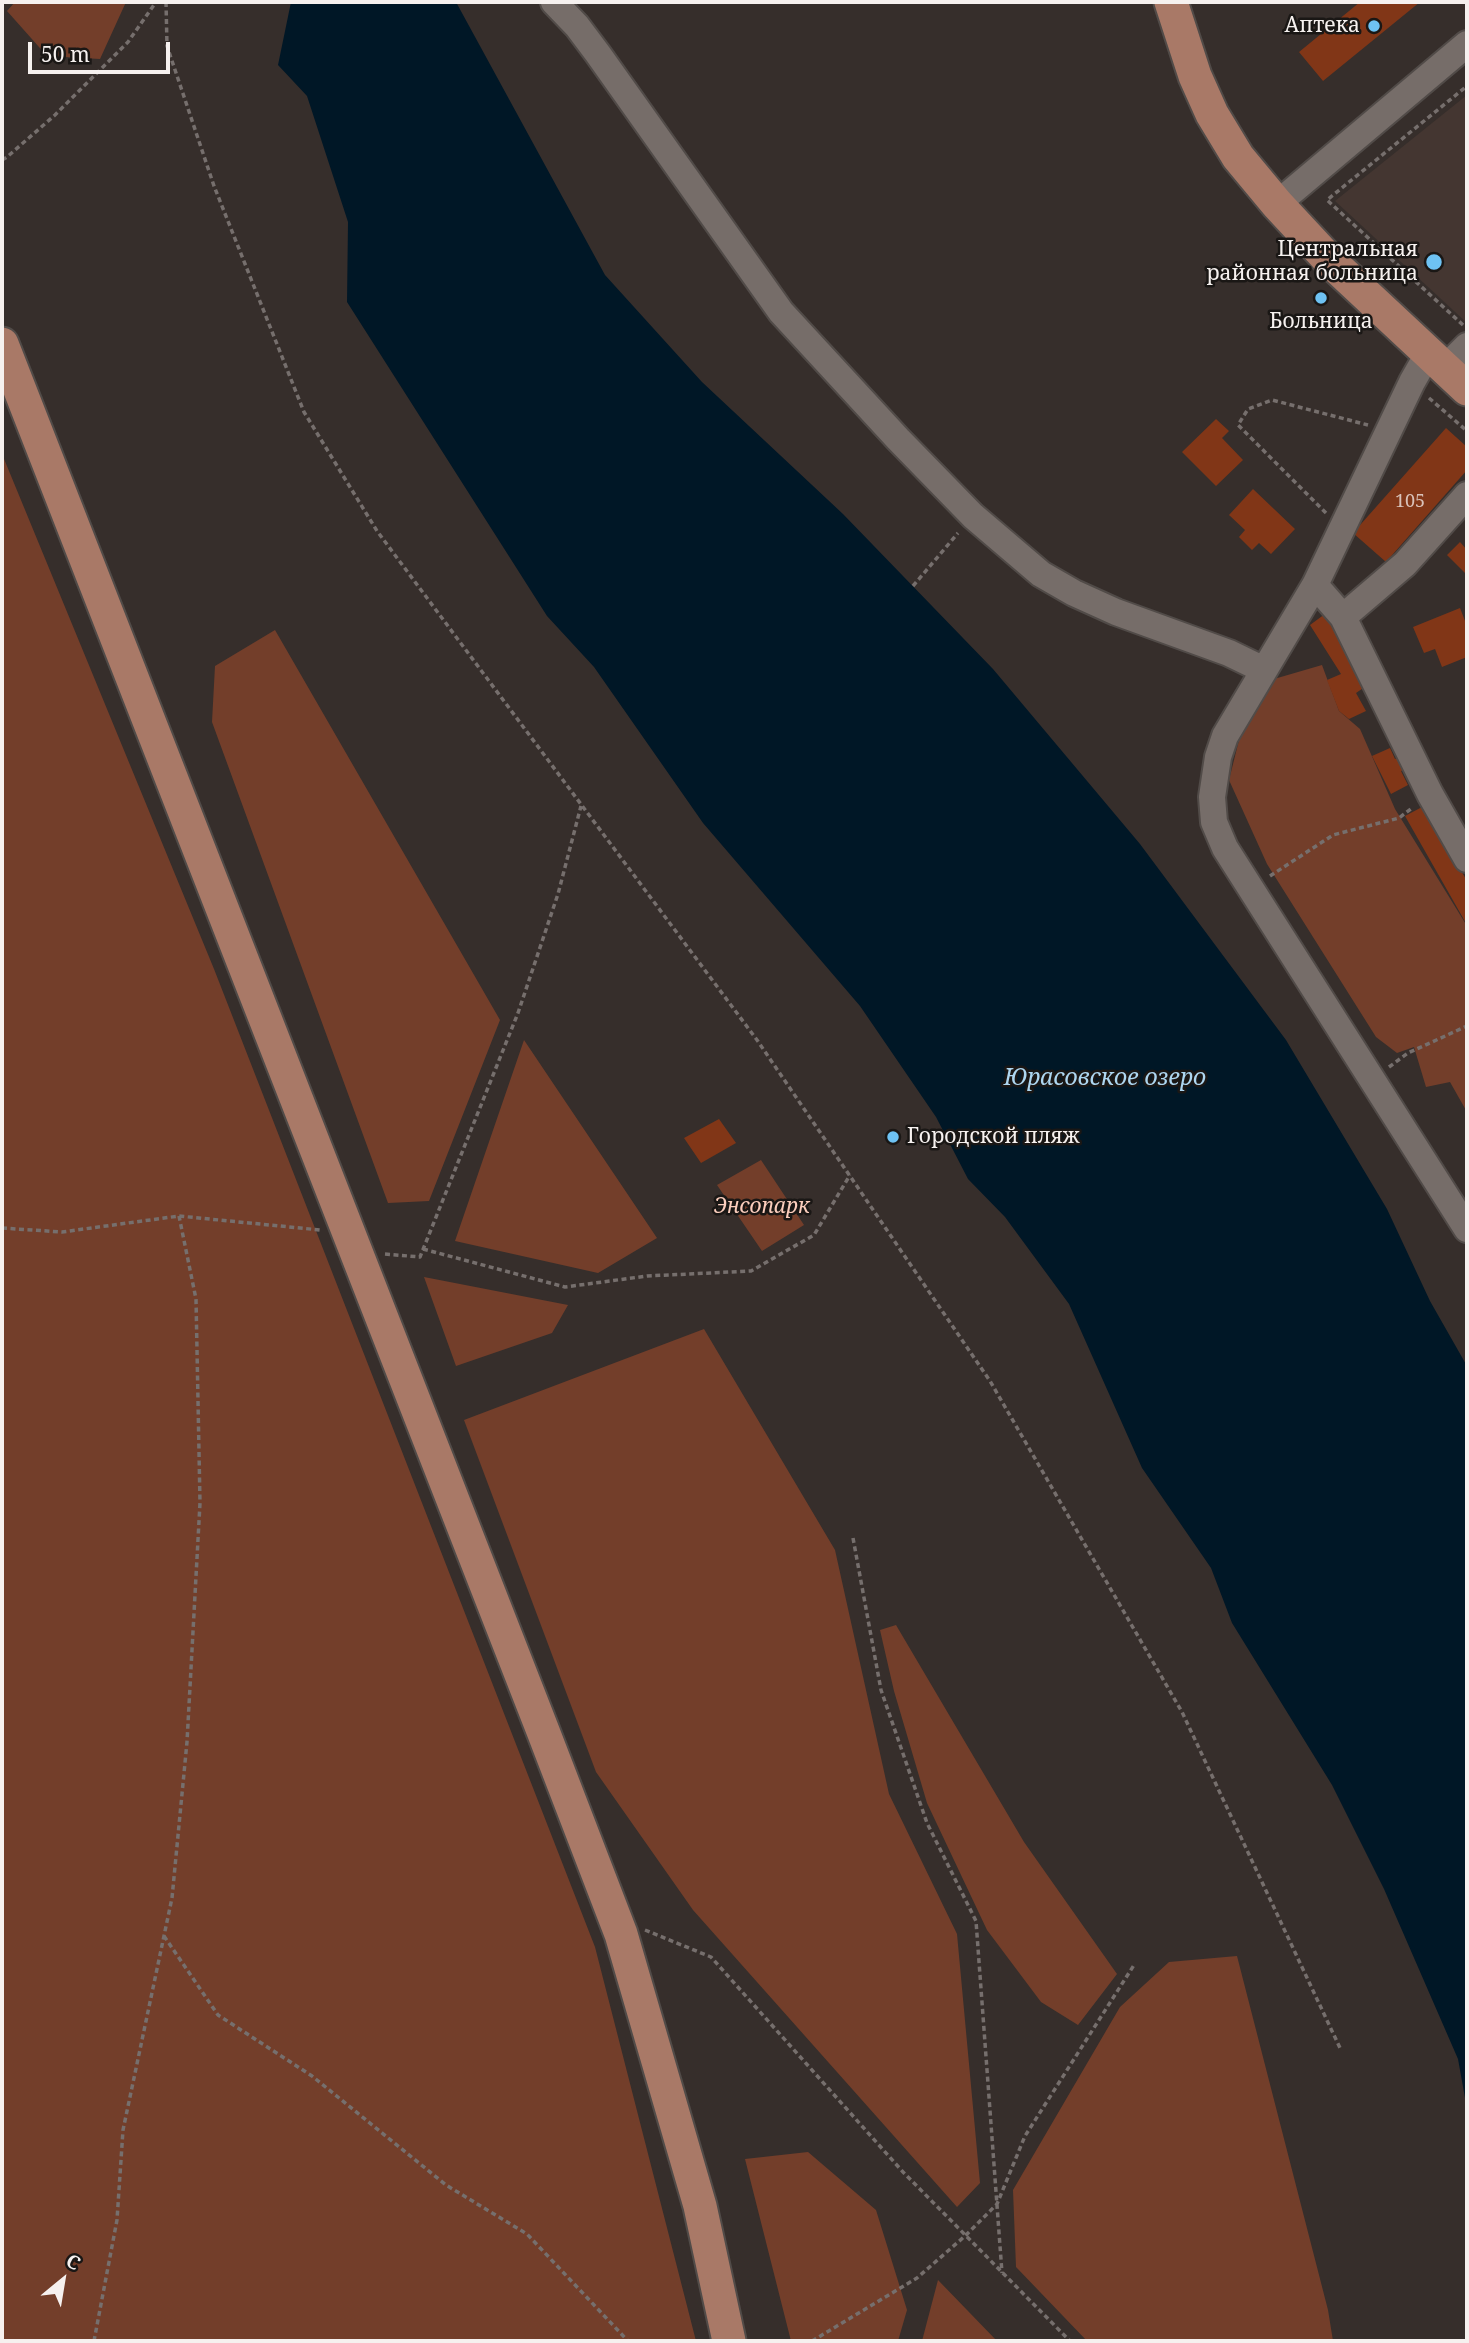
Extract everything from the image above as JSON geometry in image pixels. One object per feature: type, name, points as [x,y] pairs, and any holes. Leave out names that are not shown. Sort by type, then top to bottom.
[{"type":"main road","points":[[1171,2],[1195,76],[1212,114],[1238,157],[1330,261],[1444,368]]},
{"type":"main road","points":[[2,345],[614,1917],[700,2206],[729,2341]]},
{"type":"street","points":[[554,2],[598,54],[781,312],[973,516],[1041,574],[1074,593],[1116,612],[1229,653],[1264,670]]},
{"type":"street","points":[[1277,204],[1467,44]]},
{"type":"street","points":[[1444,368],[1388,431],[1315,585],[1225,736],[1217,757],[1212,797],[1214,822],[1225,848],[1467,1228]]},
{"type":"street","points":[[1343,617],[1405,564],[1463,508]]},
{"type":"street","points":[[1315,585],[1343,617],[1430,794],[1467,859]]},
{"type":"path","points":[[2,160],[55,115],[128,42],[156,2]]},
{"type":"path","points":[[166,2],[167,46],[214,186],[304,412],[377,531],[757,1040],[990,1381],[1182,1712],[1340,2048]]},
{"type":"path","points":[[1467,86],[1327,200],[1467,329]]},
{"type":"path","points":[[1444,368],[1467,430]]},
{"type":"path","points":[[1343,523],[1321,510],[1238,425],[1248,409],[1272,400],[1388,431]]},
{"type":"path","points":[[913,586],[973,516]]},
{"type":"path","points":[[1251,889],[1333,835],[1399,818],[1430,794]]},
{"type":"path","points":[[2,1228],[62,1232],[179,1216],[348,1233],[388,1256],[420,1258],[518,1013],[558,894],[581,806]]},
{"type":"path","points":[[1373,1078],[1408,1052],[1467,1026]]},
{"type":"path","points":[[423,1249],[565,1287],[647,1276],[751,1271],[814,1236],[849,1175]]},
{"type":"path","points":[[94,2341],[117,2220],[122,2130],[172,1898],[187,1742],[200,1503],[196,1299],[179,1216]]},
{"type":"path","points":[[853,1538],[881,1690],[927,1823],[976,1921],[1002,2273]]},
{"type":"path","points":[[614,1917],[710,1957],[903,2172],[1070,2341]]},
{"type":"path","points":[[164,1936],[218,2015],[312,2076],[446,2185],[527,2234],[628,2341]]},
{"type":"path","points":[[812,2341],[917,2278],[997,2204],[1025,2136],[1134,1965]]},
{"type":"shaded area","name":"Центральная районная больница","points":[[1467,95],[1467,323],[1335,201]]},
{"type":"green space","points":[[15,2],[126,2],[100,59],[47,56],[7,11]]},
{"type":"green space","points":[[2,454],[214,969],[595,1947],[696,2341],[2,2341]]},
{"type":"green space","points":[[275,630],[500,1020],[429,1201],[388,1203],[212,722],[215,666]]},
{"type":"green space","points":[[1322,665],[1339,711],[1360,729],[1395,809],[1467,926],[1467,1112],[1450,1082],[1426,1087],[1414,1047],[1397,1053],[1376,1037],[1267,864],[1229,780],[1240,736],[1274,679]]},
{"type":"green space","points":[[524,1040],[657,1238],[598,1273],[455,1241]]},
{"type":"green space","name":"Энсопарк","points":[[761,1160],[804,1225],[762,1251],[717,1185]]},
{"type":"green space","points":[[424,1277],[568,1305],[552,1333],[456,1366]]},
{"type":"green space","points":[[704,1329],[835,1550],[889,1794],[957,1934],[980,2183],[957,2207],[693,1910],[596,1772],[464,1420]]},
{"type":"green space","points":[[896,1625],[1024,1842],[1117,1974],[1078,2025],[1041,2002],[987,1930],[927,1803],[894,1691],[880,1630]]},
{"type":"green space","points":[[1237,1956],[1328,2310],[1333,2341],[1087,2341],[1016,2267],[1013,2190],[1120,2007],[1169,1962]]},
{"type":"green space","points":[[808,2152],[876,2210],[907,2310],[898,2341],[791,2341],[745,2159]]},
{"type":"green space","points":[[938,2280],[997,2341],[922,2341]]},
{"type":"water","name":"Юрасовское озеро","points":[[291,2],[456,2],[605,275],[702,382],[843,514],[993,669],[1140,844],[1286,1040],[1387,1209],[1430,1301],[1467,1366],[1467,2109],[1458,2059],[1384,1889],[1332,1785],[1232,1623],[1211,1568],[1142,1468],[1069,1304],[1005,1217],[968,1179],[936,1117],[860,1006],[703,823],[594,667],[547,616],[347,302],[348,222],[307,96],[278,65]]},
{"type":"building","points":[[1360,2],[1420,2],[1323,81],[1299,52]]},
{"type":"building","points":[[1216,419],[1229,431],[1222,438],[1243,460],[1216,486],[1182,452]]},
{"type":"building","points":[[1446,428],[1467,447],[1467,470],[1386,562],[1353,533]]},
{"type":"building","points":[[1253,489],[1295,529],[1271,554],[1259,543],[1252,550],[1239,537],[1245,530],[1229,515]]},
{"type":"building","points":[[1460,542],[1467,550],[1467,575],[1447,555]]},
{"type":"building","points":[[1460,608],[1467,626],[1467,657],[1442,667],[1435,649],[1424,653],[1413,627]]},
{"type":"building","points":[[1329,611],[1375,680],[1356,693],[1366,711],[1349,719],[1339,711],[1327,680],[1341,674],[1310,625]]},
{"type":"building","points":[[1390,748],[1395,759],[1403,755],[1409,768],[1401,771],[1408,785],[1391,794],[1372,756]]},
{"type":"building","points":[[1424,806],[1467,881],[1467,925],[1405,816]]},
{"type":"building","points":[[719,1119],[736,1143],[701,1163],[684,1138]]},
{"type":"place","name":"Аптека","points":[[1374,26]]},
{"type":"place","name":"Центральная районная больница","points":[[1434,262]]},
{"type":"place","name":"Больница","points":[[1321,298]]},
{"type":"place","name":"Городской пляж","points":[[893,1137]]}]
